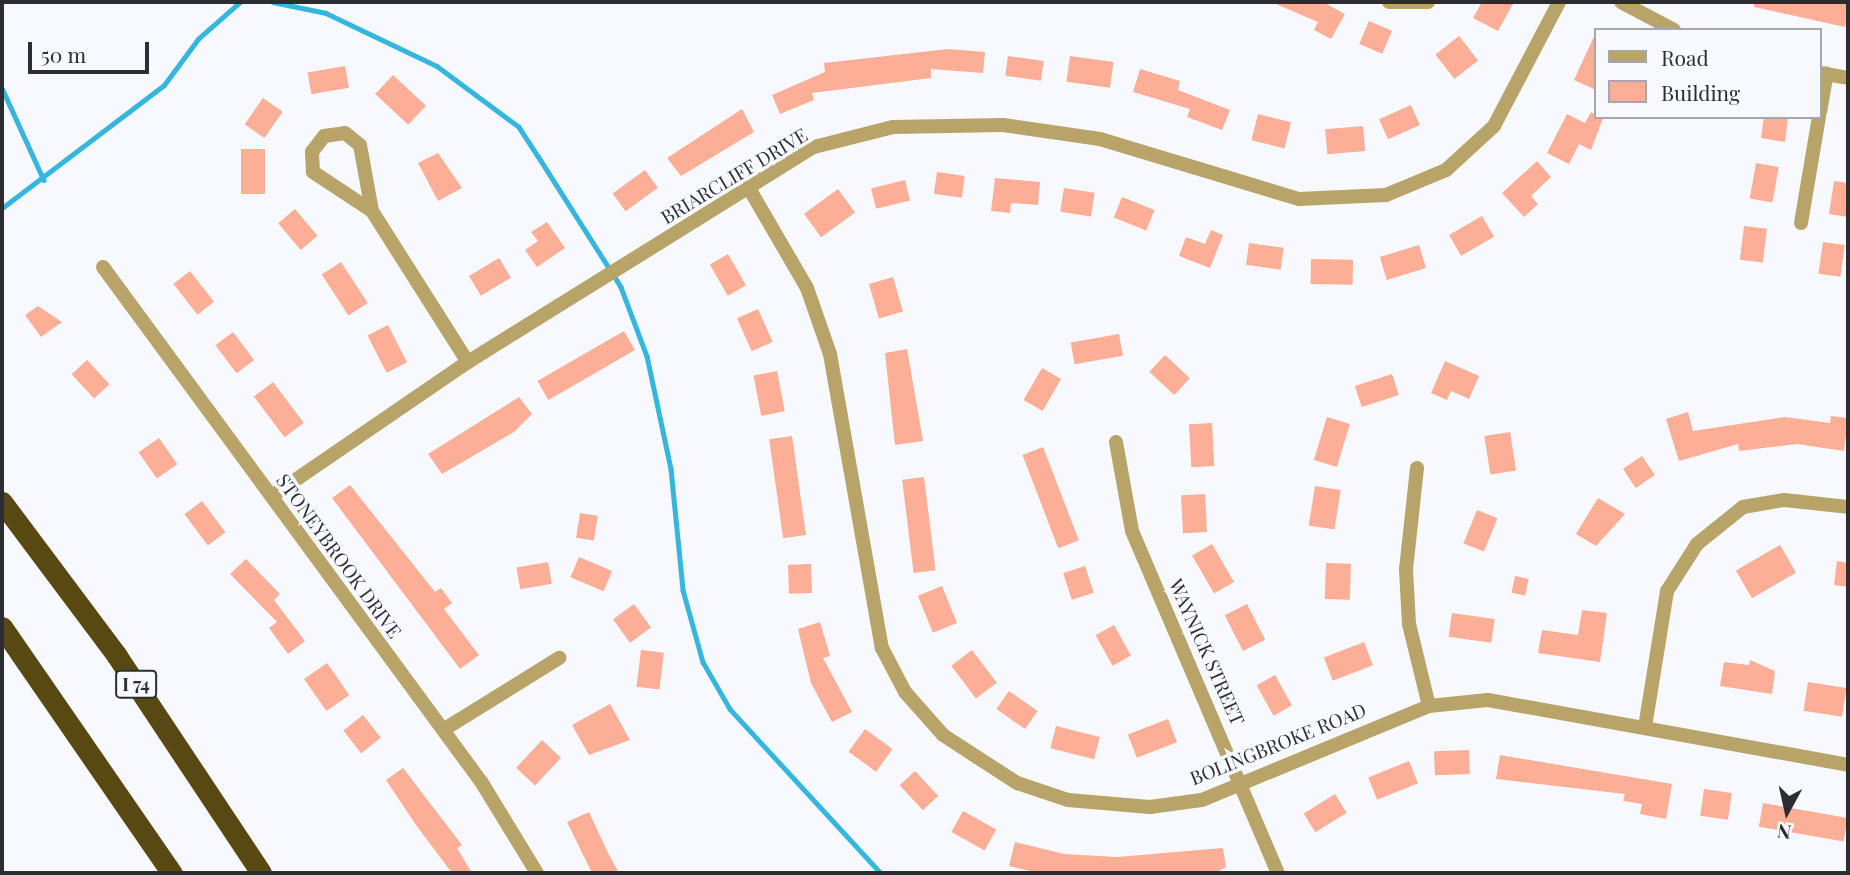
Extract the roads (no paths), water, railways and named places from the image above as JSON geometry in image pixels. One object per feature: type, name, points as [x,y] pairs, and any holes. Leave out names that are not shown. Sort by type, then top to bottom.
[{"type":"highway","name":"I 74","points":[[2,502],[117,656],[261,873]]},
{"type":"highway","points":[[2,627],[172,873]]},
{"type":"street","points":[[1389,2],[1428,2]]},
{"type":"street","name":"BRIARCLIFF DRIVE","points":[[272,496],[468,362],[828,142],[893,127],[959,122],[1100,139],[1300,199],[1386,195],[1446,170],[1494,126],[1559,2]]},
{"type":"street","points":[[1621,2],[1670,28]]},
{"type":"street","points":[[1822,94],[1824,73],[1848,78]]},
{"type":"street","points":[[1801,223],[1819,119]]},
{"type":"street","points":[[372,211],[313,172],[312,152],[324,136],[345,133],[360,145],[372,211],[468,362]]},
{"type":"street","name":"BOLINGBROKE ROAD","points":[[750,190],[807,288],[830,354],[873,620],[893,670],[920,712],[966,754],[1017,783],[1068,800],[1150,807],[1202,800],[1429,706],[1488,700],[1848,765]]},
{"type":"street","name":"STONEYBROOK DRIVE","points":[[103,267],[443,730],[537,873]]},
{"type":"street","name":"WAYNICK STREET","points":[[1116,442],[1132,531],[1244,782],[1278,873]]},
{"type":"street","points":[[1417,468],[1406,569],[1409,624],[1429,706]]},
{"type":"street","points":[[1645,727],[1667,591],[1697,544],[1743,508],[1784,500],[1848,507]]},
{"type":"street","points":[[443,730],[559,658]]},
{"type":"waterway","points":[[2,208],[164,85],[198,39],[240,2]]},
{"type":"waterway","points":[[273,2],[326,13],[437,66],[519,127],[621,287],[647,356],[671,469],[683,590],[703,662],[730,709],[881,873]]},
{"type":"waterway","points":[[2,88],[44,180]]}]
